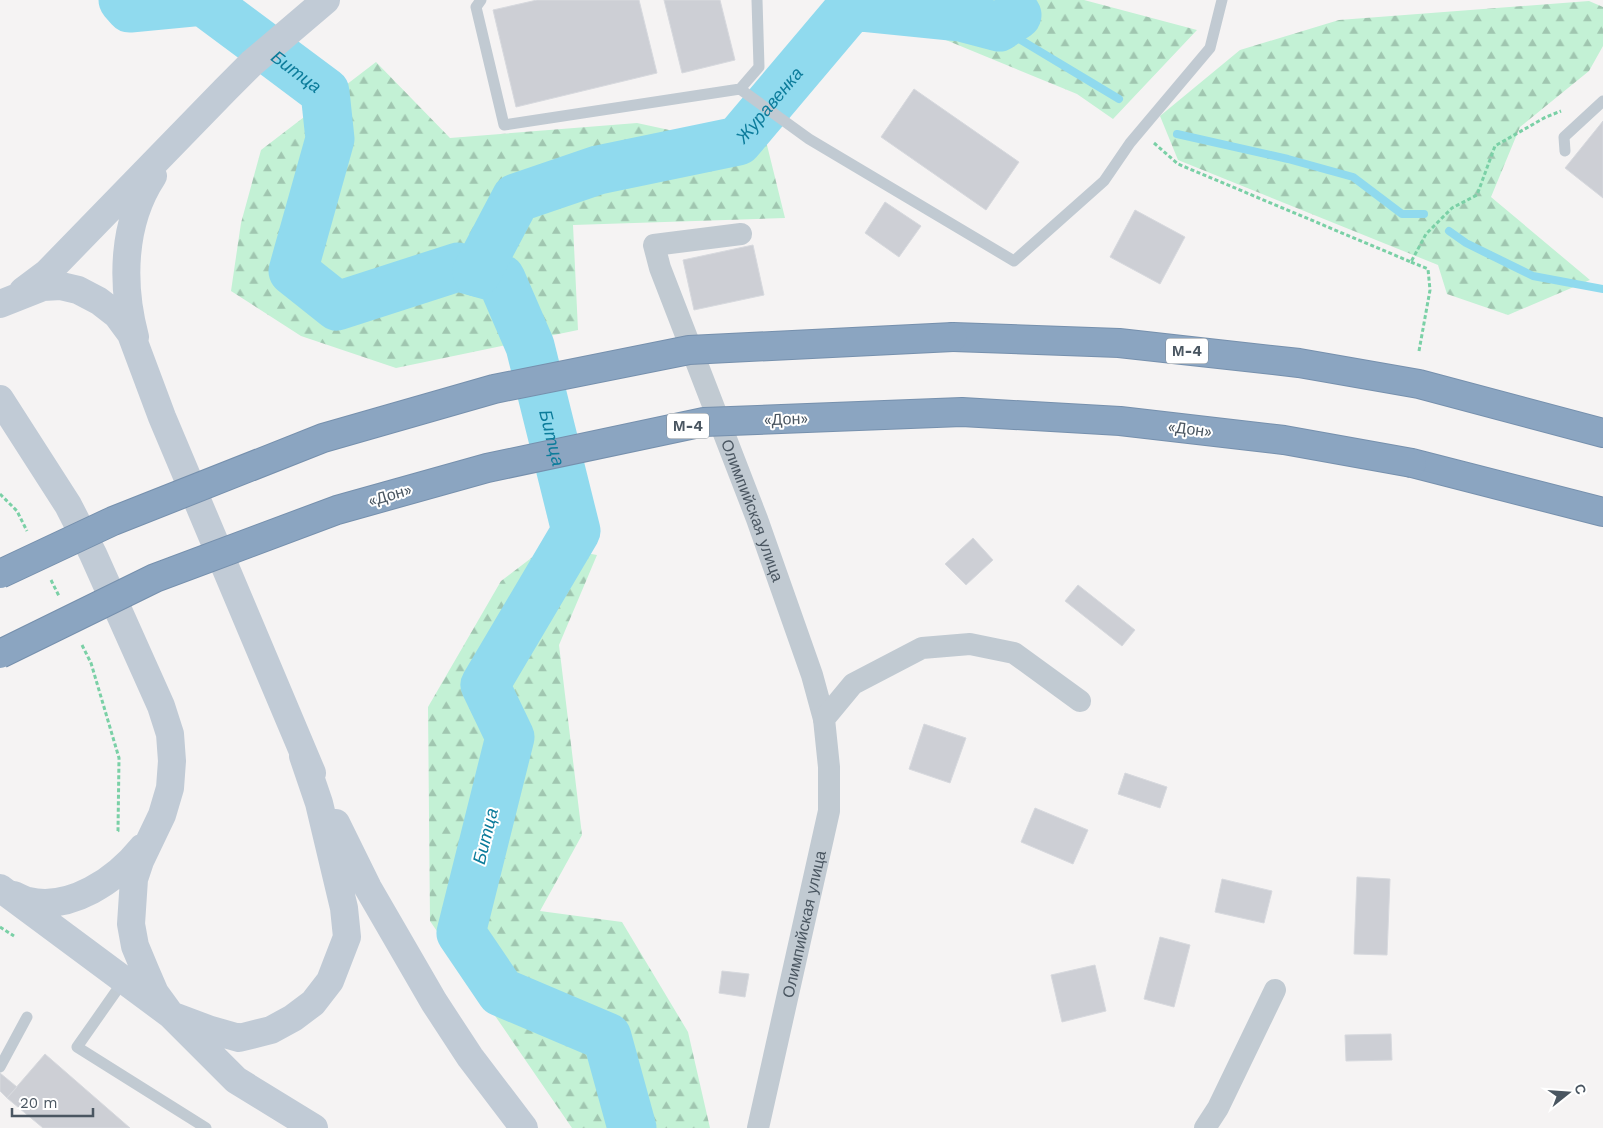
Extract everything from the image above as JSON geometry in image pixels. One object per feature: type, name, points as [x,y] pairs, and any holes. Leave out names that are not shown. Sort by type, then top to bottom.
[{"type":"highway","name":"М-4","points":[[0,574],[113,520],[323,438],[494,389],[689,350],[953,337],[1119,343],[1299,364],[1418,384],[1603,433]]},
{"type":"highway","name":"«Дон»","points":[[0,654],[155,578],[337,510],[487,468],[704,422],[962,412],[1120,421],[1284,440],[1412,462],[1603,512]]},
{"type":"main road","points":[[4,304],[47,273],[252,63],[326,0]]},
{"type":"main road","points":[[141,360],[130,318],[127,287],[126,256],[130,230],[138,204],[149,182],[182,135]]},
{"type":"main road","points":[[4,304],[43,287],[61,286],[78,290],[99,301],[117,315],[130,334],[166,427],[304,756],[368,888],[434,1002],[470,1057],[524,1128]]},
{"type":"main road","points":[[0,399],[68,505],[93,554],[161,706],[170,734],[172,761],[170,788],[162,815],[140,861],[134,879],[131,900],[131,924],[135,946],[144,970],[170,1014],[211,1030],[239,1038],[271,1030],[293,1018],[313,1003],[330,981],[347,937],[344,908],[319,803],[304,756]]},
{"type":"main road","points":[[0,422],[47,472]]},
{"type":"main road","points":[[2,890],[27,901],[46,903],[83,894],[118,873],[152,835]]},
{"type":"main road","points":[[2,890],[170,1014],[236,1080],[314,1128]]},
{"type":"street","name":"Олимпийская улица","points":[[741,234],[654,244],[660,268],[760,528],[812,675],[824,719],[829,767],[829,811],[758,1128]]},
{"type":"street","points":[[824,719],[853,684],[922,648],[970,644],[1014,653],[1080,701]]},
{"type":"street","points":[[1205,1128],[1218,1108],[1274,990]]},
{"type":"lane","points":[[481,0],[476,7],[504,125],[740,89],[759,67],[758,0]]},
{"type":"lane","points":[[740,89],[809,139],[1014,261],[1104,180],[1130,143],[1210,48],[1222,0]]},
{"type":"lane","points":[[1565,151],[1564,137],[1603,101]]},
{"type":"lane","points":[[124,980],[77,1047],[206,1128]]},
{"type":"lane","points":[[0,1067],[27,1017]]},
{"type":"path","points":[[1411,262],[1426,234],[1452,208],[1477,195],[1495,146],[1544,118],[1569,108]]},
{"type":"path","points":[[1140,131],[1178,164],[1428,269],[1430,290],[1419,351]]},
{"type":"path","points":[[0,494],[17,511],[30,538]]},
{"type":"path","points":[[48,573],[61,600]]},
{"type":"path","points":[[82,645],[91,663],[119,758],[118,831],[112,837]]},
{"type":"green space","points":[[887,0],[1084,0],[1197,30],[1113,119],[1077,94],[907,24]]},
{"type":"green space","points":[[1589,1],[1603,7],[1603,46],[1589,71],[1520,127],[1491,197],[1590,280],[1508,315],[1447,294],[1438,265],[1178,160],[1160,116],[1240,50],[1339,20]]},
{"type":"green space","points":[[376,62],[450,138],[637,123],[697,136],[766,141],[785,218],[573,225],[578,330],[396,368],[301,336],[231,291],[241,223],[261,150]]},
{"type":"green space","points":[[547,546],[597,555],[559,645],[582,835],[540,911],[622,922],[688,1032],[710,1128],[572,1128],[430,921],[428,707],[501,581]]},
{"type":"building","points":[[537,0],[639,0],[657,73],[516,107],[493,10]]},
{"type":"building","points":[[664,0],[720,0],[735,60],[682,73]]},
{"type":"building","points":[[914,89],[1019,162],[986,210],[881,137]]},
{"type":"building","points":[[1603,121],[1603,198],[1565,168]]},
{"type":"building","points":[[885,202],[921,226],[899,257],[865,233]]},
{"type":"building","points":[[1135,210],[1185,237],[1160,284],[1110,257]]},
{"type":"building","points":[[753,245],[764,295],[694,310],[683,260]]},
{"type":"building","points":[[973,538],[993,560],[966,585],[945,564]]},
{"type":"building","points":[[1078,585],[1135,630],[1122,646],[1065,601]]},
{"type":"building","points":[[924,724],[966,738],[950,783],[909,769]]},
{"type":"building","points":[[1125,773],[1167,787],[1160,808],[1118,794]]},
{"type":"building","points":[[1035,808],[1088,830],[1073,864],[1021,842]]},
{"type":"building","points":[[1357,877],[1390,879],[1387,955],[1354,954]]},
{"type":"building","points":[[1222,879],[1272,891],[1264,923],[1215,912]]},
{"type":"building","points":[[1160,937],[1190,945],[1174,1007],[1144,999]]},
{"type":"building","points":[[1095,965],[1106,1011],[1062,1022],[1051,975]]},
{"type":"building","points":[[722,971],[749,974],[745,997],[719,993]]},
{"type":"building","points":[[1391,1034],[1392,1060],[1346,1061],[1345,1035]]},
{"type":"building","points":[[45,1054],[130,1128],[43,1128],[7,1098]]},
{"type":"building","points":[[0,1073],[17,1087],[7,1098],[0,1091]]},
{"type":"waterway","name":"Битца","points":[[123,0],[130,8],[203,1],[325,92],[330,139],[293,271],[337,306],[458,267],[501,279],[530,346],[576,531],[485,685],[510,737],[461,933],[501,992],[607,1037],[632,1128]]},
{"type":"waterway","name":"Журавенка","points":[[477,272],[516,198],[598,170],[738,141],[852,6],[961,17],[999,27],[1017,15]]},
{"type":"waterway","points":[[999,27],[1119,99]]},
{"type":"waterway","points":[[1177,134],[1288,159],[1353,177],[1402,214],[1424,214]]},
{"type":"waterway","points":[[1449,231],[1466,243],[1533,276],[1603,289]]}]
